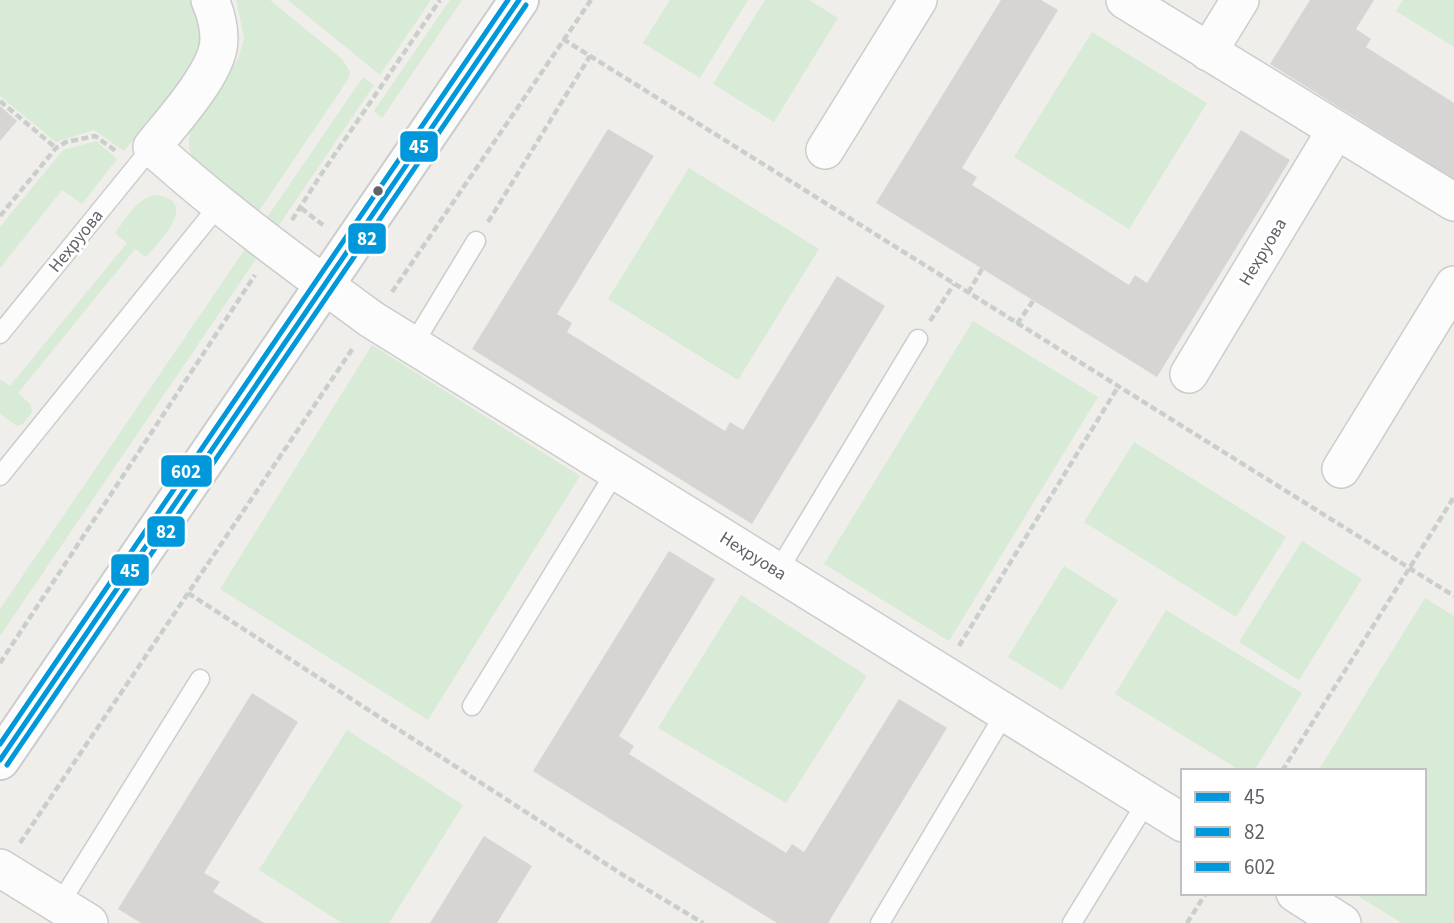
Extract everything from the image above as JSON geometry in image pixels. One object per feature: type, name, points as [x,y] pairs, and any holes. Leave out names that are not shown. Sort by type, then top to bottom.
[{"type":"street","name":"Нехруова","points":[[210,0],[218,29],[218,47],[209,70],[144,158],[219,205],[259,238],[372,320],[1181,822]]},
{"type":"street","points":[[0,760],[519,0]]},
{"type":"street","points":[[825,150],[918,0]]},
{"type":"street","points":[[1125,0],[1454,202]]},
{"type":"street","points":[[1208,52],[1240,0]]},
{"type":"street","name":"Нехруова","points":[[1189,374],[1336,130]]},
{"type":"street","points":[[1341,469],[1454,285]]},
{"type":"street","points":[[1,868],[74,914]]},
{"type":"street","points":[[1298,895],[1342,923]]},
{"type":"lane","name":"Нехруова","points":[[0,334],[144,158]]},
{"type":"lane","points":[[0,477],[219,205]]},
{"type":"lane","points":[[413,345],[476,241]]},
{"type":"lane","points":[[778,572],[918,339]]},
{"type":"lane","points":[[472,706],[616,471]]},
{"type":"lane","points":[[74,914],[200,679]]},
{"type":"lane","points":[[880,923],[1005,713]]},
{"type":"lane","points":[[1072,923],[1147,801]]},
{"type":"path","points":[[289,226],[440,0]]},
{"type":"path","points":[[1,868],[591,0]]},
{"type":"path","points":[[563,39],[1454,596]]},
{"type":"path","points":[[476,241],[590,56]]},
{"type":"path","points":[[0,101],[56,148]]},
{"type":"path","points":[[0,216],[56,148],[66,142],[95,136],[144,158]]},
{"type":"path","points":[[301,208],[323,225]]},
{"type":"path","points":[[968,293],[982,269]]},
{"type":"path","points":[[0,663],[257,272]]},
{"type":"path","points":[[918,339],[954,284]]},
{"type":"path","points":[[1017,324],[1033,301]]},
{"type":"path","points":[[942,673],[1118,387]]},
{"type":"path","points":[[1283,769],[1454,497]]},
{"type":"path","points":[[188,593],[623,875],[703,923]]},
{"type":"path","points":[[1187,923],[1205,895]]},
{"type":"green space","points":[[0,0],[192,0],[199,17],[201,47],[197,59],[179,87],[124,151],[94,130],[56,142],[0,96]]},
{"type":"green space","points":[[236,0],[270,0],[342,59],[350,72],[349,78],[257,214],[201,169],[191,154],[189,144],[191,125],[238,59],[244,38]]},
{"type":"green space","points":[[288,0],[431,0],[380,75]]},
{"type":"green space","points":[[450,0],[462,0],[382,118],[374,111]]},
{"type":"green space","points":[[670,0],[748,0],[700,78],[643,43]]},
{"type":"green space","points":[[765,0],[809,0],[838,18],[774,122],[713,84]]},
{"type":"green space","points":[[1403,0],[1454,0],[1454,47],[1396,11]]},
{"type":"green space","points":[[1092,32],[1207,103],[1129,229],[1014,157]]},
{"type":"green space","points":[[363,77],[374,85],[279,225],[266,219]]},
{"type":"green space","points":[[96,141],[117,159],[82,204],[62,190],[0,268],[0,227],[63,150]]},
{"type":"green space","points":[[689,168],[819,249],[738,380],[608,299]]},
{"type":"green space","points":[[155,195],[168,198],[175,205],[173,222],[146,257],[135,249],[18,393],[31,405],[32,412],[23,424],[17,426],[0,414],[0,379],[10,386],[127,243],[115,233],[128,215],[142,201]]},
{"type":"green space","points":[[245,249],[256,259],[0,636],[0,609]]},
{"type":"green space","points":[[973,321],[1098,397],[949,641],[824,564]]},
{"type":"green space","points":[[372,345],[580,476],[428,720],[220,589]]},
{"type":"green space","points":[[1134,442],[1286,537],[1236,617],[1084,522]]},
{"type":"green space","points":[[1302,541],[1362,579],[1299,680],[1239,642]]},
{"type":"green space","points":[[1064,566],[1118,600],[1062,690],[1008,657]]},
{"type":"green space","points":[[741,595],[867,676],[786,803],[658,728]]},
{"type":"green space","points":[[1425,598],[1454,616],[1454,923],[1402,923],[1356,895],[1426,895],[1426,769],[1319,769]]},
{"type":"green space","points":[[1166,610],[1302,693],[1255,769],[1238,769],[1115,694]]},
{"type":"green space","points":[[347,730],[463,805],[389,923],[342,923],[259,870]]},
{"type":"building","points":[[1001,0],[1041,0],[1058,10],[962,168],[977,177],[972,185],[1129,285],[1135,275],[1147,283],[1241,130],[1290,160],[1157,377],[876,203]]},
{"type":"building","points":[[1310,0],[1374,0],[1356,29],[1371,39],[1366,47],[1454,103],[1454,179],[1270,64]]},
{"type":"building","points":[[0,106],[17,121],[0,141]]},
{"type":"building","points":[[608,129],[654,156],[557,314],[572,323],[567,332],[725,431],[730,422],[743,430],[837,276],[885,306],[752,524],[472,349]]},
{"type":"building","points":[[669,551],[715,579],[619,736],[634,746],[629,754],[786,853],[792,844],[804,852],[899,699],[947,728],[828,923],[777,923],[533,771]]},
{"type":"building","points":[[252,693],[298,722],[204,873],[220,882],[213,892],[264,923],[141,923],[118,909]]},
{"type":"building","points":[[484,836],[532,866],[497,923],[430,923]]},
{"type":"transit line","name":"602","points":[[0,744],[508,0]]},
{"type":"transit line","name":"45","points":[[0,760],[519,0]]},
{"type":"transit line","name":"82","points":[[7,765],[526,5]]}]
